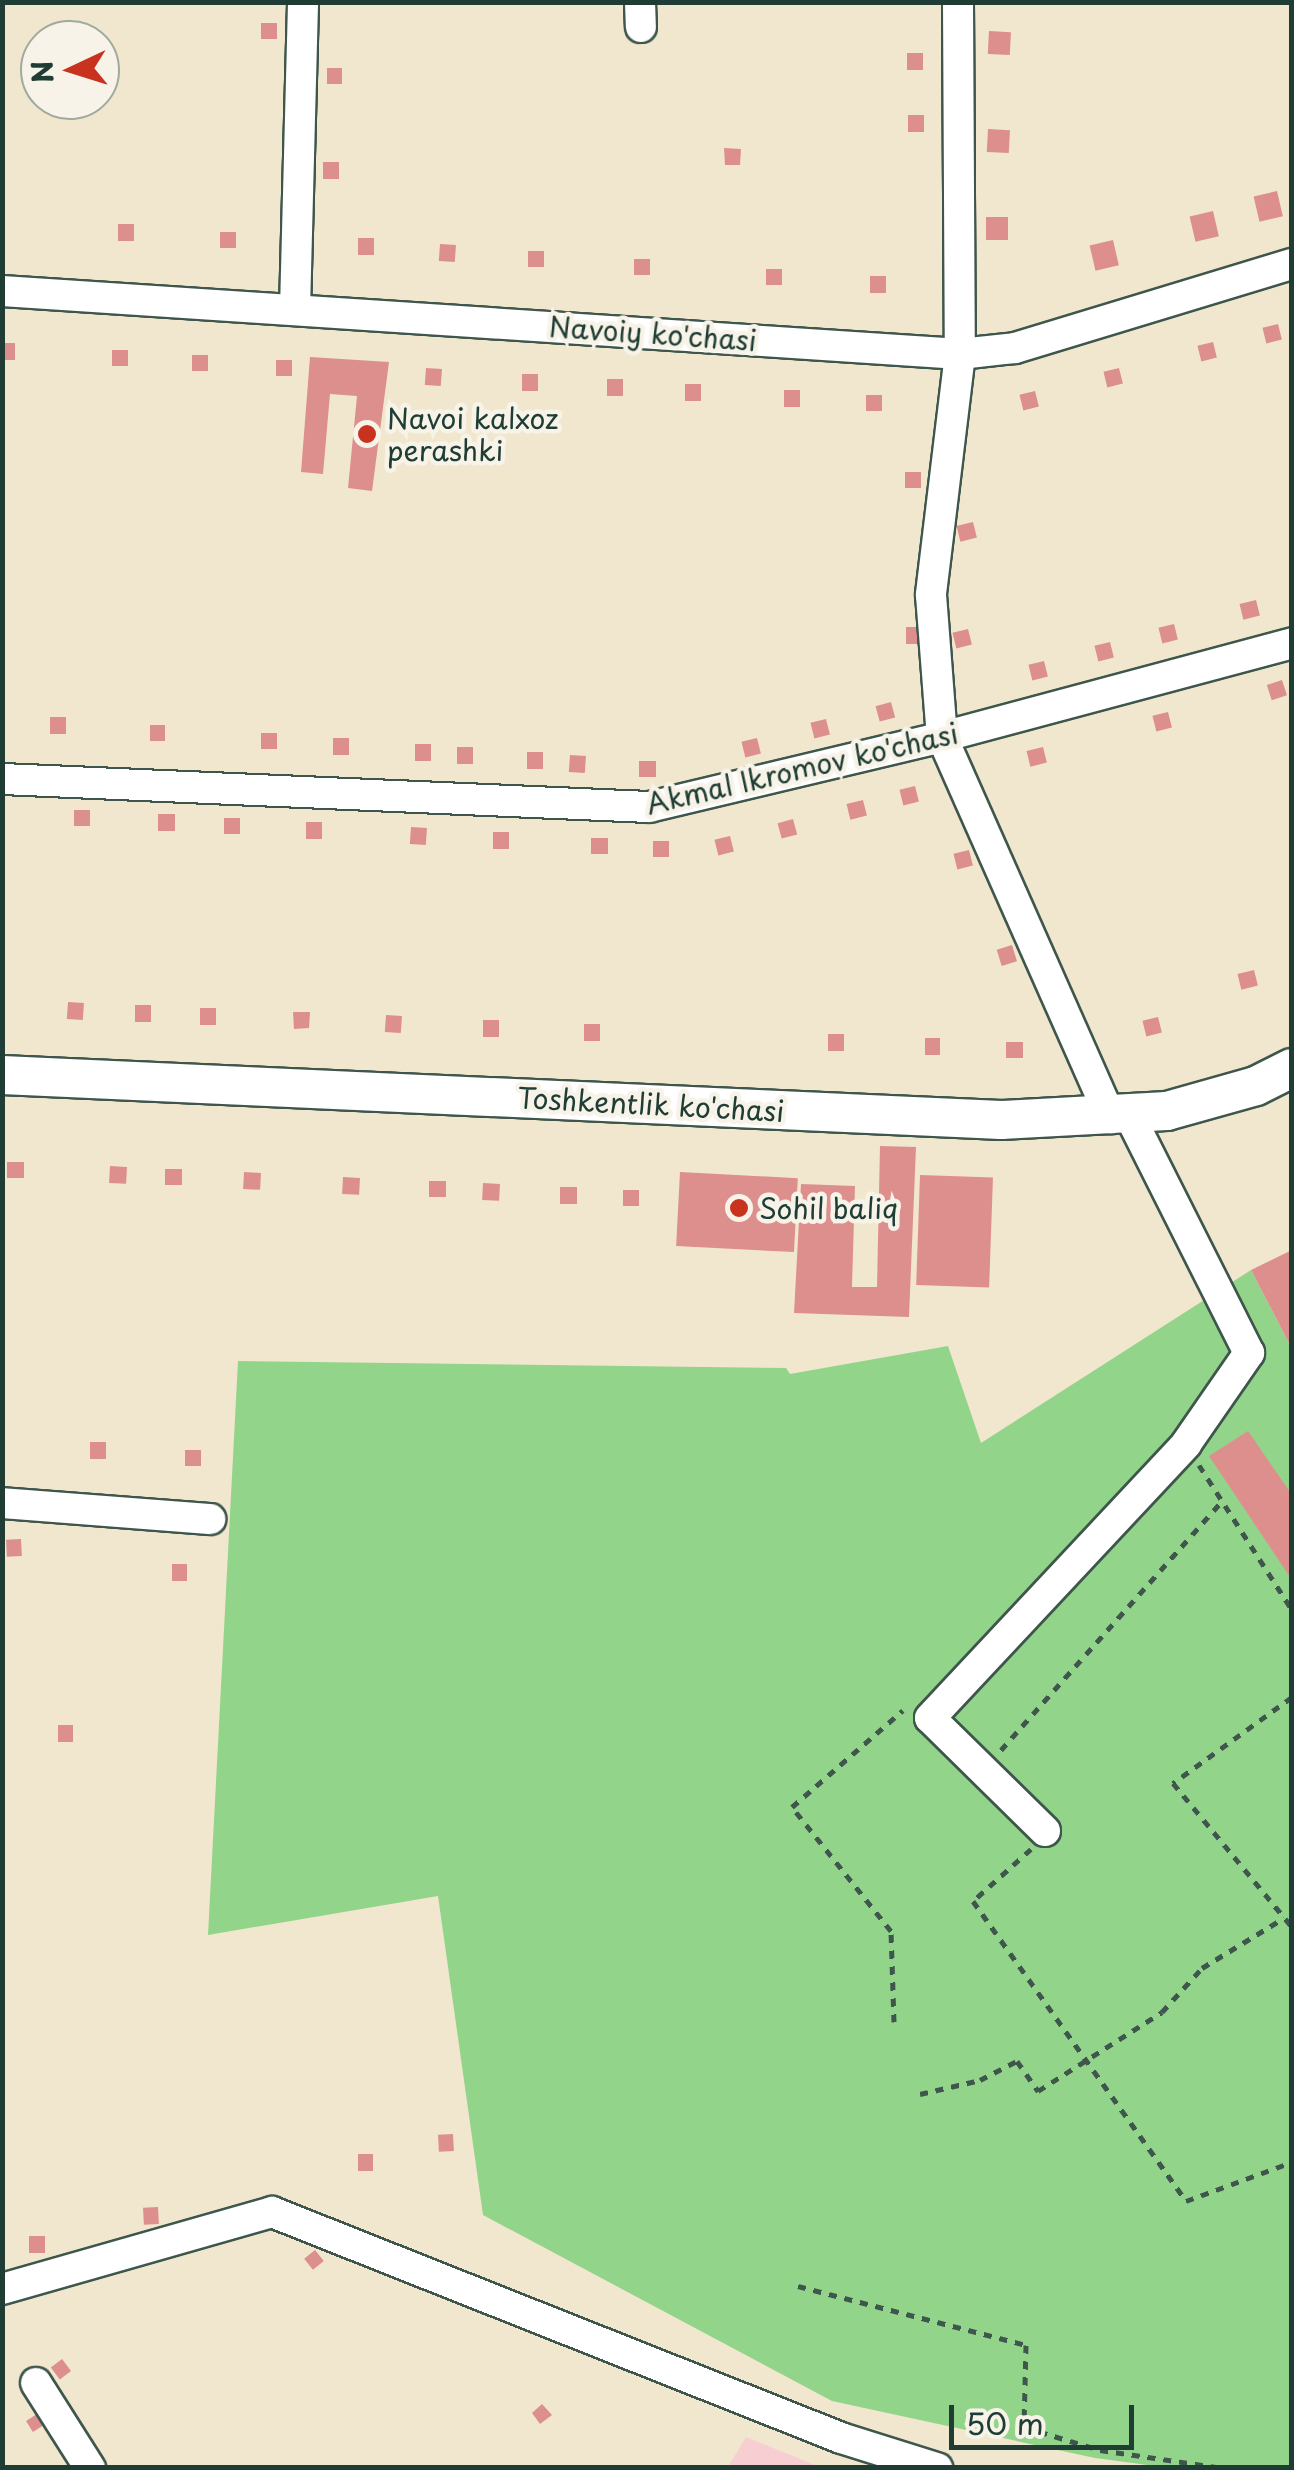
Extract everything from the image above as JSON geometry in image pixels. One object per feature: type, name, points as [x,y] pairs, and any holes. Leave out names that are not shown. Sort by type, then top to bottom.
[{"type":"main road","name":"Toshkentlik ko'chasi","points":[[2,1075],[1001,1120],[1120,1117],[1256,1086],[1292,1068]]},
{"type":"street","points":[[295,309],[304,2]]},
{"type":"street","points":[[958,2],[960,354],[931,595],[942,737],[1120,1117],[1250,1353],[1186,1444],[930,1718],[1045,1830]]},
{"type":"street","name":"Navoiy ko'chasi","points":[[2,291],[960,354],[1015,348],[1292,264]]},
{"type":"street","name":"Akmal Ikromov ko'chasi","points":[[2,778],[649,807],[942,737],[1292,643]]},
{"type":"street","points":[[2,1503],[210,1519]]},
{"type":"street","points":[[2,2289],[272,2212],[842,2438],[936,2468]]},
{"type":"street","points":[[36,2383],[90,2468]]},
{"type":"path","points":[[1186,1444],[1292,1610]]},
{"type":"path","points":[[982,1771],[1222,1501]]},
{"type":"path","points":[[1292,1698],[1173,1782],[1292,1927]]},
{"type":"path","points":[[894,2022],[891,1931],[792,1807],[908,1707],[930,1718]]},
{"type":"path","points":[[1045,1830],[1026,1856],[973,1901],[1186,2201],[1292,2162]]},
{"type":"path","points":[[920,2094],[980,2080],[1017,2061],[1038,2091],[1162,2012],[1202,1968],[1284,1918]]},
{"type":"path","points":[[798,2286],[1026,2345],[1024,2427],[1100,2450],[1223,2468]]},
{"type":"shaded area","points":[[746,2437],[820,2467],[728,2467]]},
{"type":"green space","points":[[1251,1270],[1292,1349],[1291,2467],[1170,2468],[1095,2458],[832,2401],[483,2215],[438,1896],[208,1935],[238,1361],[786,1368],[790,1374],[948,1346],[981,1443]]},
{"type":"building","points":[[261,23],[277,23],[277,39],[261,39]]},
{"type":"building","points":[[989,31],[1011,32],[1010,55],[988,54]]},
{"type":"building","points":[[907,53],[923,53],[923,70],[907,70]]},
{"type":"building","points":[[327,68],[342,68],[342,84],[327,84]]},
{"type":"building","points":[[908,115],[924,115],[924,132],[908,132]]},
{"type":"building","points":[[988,129],[1010,130],[1009,153],[987,152]]},
{"type":"building","points":[[724,148],[741,149],[740,165],[725,165]]},
{"type":"building","points":[[323,162],[339,162],[339,179],[323,179]]},
{"type":"building","points":[[1277,191],[1283,216],[1259,222],[1254,196]]},
{"type":"building","points":[[1213,211],[1219,236],[1195,242],[1190,216]]},
{"type":"building","points":[[986,217],[1008,217],[1008,240],[986,240]]},
{"type":"building","points":[[118,224],[134,224],[134,241],[118,241]]},
{"type":"building","points":[[220,232],[236,232],[236,248],[220,248]]},
{"type":"building","points":[[358,238],[374,238],[374,255],[358,255]]},
{"type":"building","points":[[1113,240],[1119,265],[1095,271],[1090,245]]},
{"type":"building","points":[[440,244],[456,245],[455,262],[439,261]]},
{"type":"building","points":[[528,251],[544,251],[544,267],[528,267]]},
{"type":"building","points":[[634,259],[650,259],[650,275],[634,275]]},
{"type":"building","points":[[766,269],[782,269],[782,285],[766,285]]},
{"type":"building","points":[[870,276],[886,276],[886,293],[870,293]]},
{"type":"building","points":[[1278,324],[1282,340],[1266,343],[1262,328]]},
{"type":"building","points":[[1213,342],[1217,358],[1201,361],[1197,346]]},
{"type":"building","points":[[2,343],[15,343],[15,360],[2,360]]},
{"type":"building","points":[[112,350],[128,350],[128,366],[112,366]]},
{"type":"building","points":[[192,355],[208,355],[208,371],[192,371]]},
{"type":"building","name":"Navoi kalxoz perashki","points":[[310,357],[389,362],[372,491],[348,488],[357,396],[330,394],[323,474],[301,472]]},
{"type":"building","points":[[276,360],[292,360],[292,376],[276,376]]},
{"type":"building","points":[[426,368],[442,369],[441,386],[425,385]]},
{"type":"building","points":[[1119,368],[1123,384],[1107,387],[1103,372]]},
{"type":"building","points":[[522,374],[538,374],[538,391],[522,391]]},
{"type":"building","points":[[607,379],[623,379],[623,396],[607,396]]},
{"type":"building","points":[[685,384],[701,384],[701,401],[685,401]]},
{"type":"building","points":[[784,390],[800,390],[800,407],[784,407]]},
{"type":"building","points":[[1035,391],[1039,407],[1023,410],[1019,395]]},
{"type":"building","points":[[866,395],[882,395],[882,411],[866,411]]},
{"type":"building","points":[[905,472],[921,472],[921,488],[905,488]]},
{"type":"building","points":[[973,522],[977,538],[960,542],[957,526]]},
{"type":"building","points":[[1256,600],[1260,616],[1243,620],[1240,604]]},
{"type":"building","points":[[1174,624],[1178,640],[1162,643],[1158,628]]},
{"type":"building","points":[[906,627],[922,627],[922,644],[906,644]]},
{"type":"building","points":[[968,629],[972,645],[956,648],[952,633]]},
{"type":"building","points":[[1110,642],[1114,658],[1098,661],[1094,646]]},
{"type":"building","points":[[1044,661],[1048,677],[1032,680],[1028,665]]},
{"type":"building","points":[[1282,680],[1287,695],[1272,700],[1267,685]]},
{"type":"building","points":[[891,702],[895,717],[880,722],[876,706]]},
{"type":"building","points":[[1168,712],[1172,728],[1156,731],[1152,716]]},
{"type":"building","points":[[50,717],[66,717],[66,734],[50,734]]},
{"type":"building","points":[[826,719],[830,735],[814,738],[810,723]]},
{"type":"building","points":[[150,725],[165,725],[165,741],[150,741]]},
{"type":"building","points":[[261,733],[277,733],[277,749],[261,749]]},
{"type":"building","points":[[333,738],[349,738],[349,755],[333,755]]},
{"type":"building","points":[[757,738],[761,754],[745,757],[741,742]]},
{"type":"building","points":[[415,744],[431,744],[431,761],[415,761]]},
{"type":"building","points":[[457,747],[473,747],[473,764],[457,764]]},
{"type":"building","points":[[1043,747],[1047,763],[1030,767],[1027,751]]},
{"type":"building","points":[[527,752],[543,752],[543,769],[527,769]]},
{"type":"building","points":[[570,755],[586,756],[585,773],[569,772]]},
{"type":"building","points":[[639,761],[656,761],[656,777],[639,777]]},
{"type":"building","points":[[915,786],[919,802],[903,805],[899,790]]},
{"type":"building","points":[[863,800],[867,816],[850,820],[847,804]]},
{"type":"building","points":[[74,810],[90,810],[90,826],[74,826]]},
{"type":"building","points":[[158,814],[175,814],[175,831],[158,831]]},
{"type":"building","points":[[224,818],[240,818],[240,834],[224,834]]},
{"type":"building","points":[[793,819],[797,834],[782,839],[778,823]]},
{"type":"building","points":[[306,822],[322,822],[322,839],[306,839]]},
{"type":"building","points":[[411,827],[427,828],[426,845],[410,844]]},
{"type":"building","points":[[493,832],[509,832],[509,849],[493,849]]},
{"type":"building","points":[[730,836],[734,852],[718,855],[714,840]]},
{"type":"building","points":[[591,838],[608,838],[608,854],[591,854]]},
{"type":"building","points":[[653,841],[669,841],[669,857],[653,857]]},
{"type":"building","points":[[969,850],[973,866],[957,869],[953,854]]},
{"type":"building","points":[[1012,945],[1017,961],[1002,966],[997,950]]},
{"type":"building","points":[[1254,970],[1258,986],[1241,990],[1238,974]]},
{"type":"building","points":[[68,1002],[84,1003],[83,1020],[67,1019]]},
{"type":"building","points":[[135,1005],[151,1005],[151,1022],[135,1022]]},
{"type":"building","points":[[200,1008],[216,1008],[216,1025],[200,1025]]},
{"type":"building","points":[[293,1012],[310,1012],[309,1028],[294,1029]]},
{"type":"building","points":[[386,1015],[402,1016],[401,1033],[385,1032]]},
{"type":"building","points":[[1158,1017],[1162,1033],[1146,1036],[1142,1021]]},
{"type":"building","points":[[483,1020],[499,1020],[499,1037],[483,1037]]},
{"type":"building","points":[[584,1024],[600,1024],[600,1041],[584,1041]]},
{"type":"building","points":[[828,1034],[844,1034],[844,1051],[828,1051]]},
{"type":"building","points":[[925,1038],[940,1038],[940,1055],[925,1055]]},
{"type":"building","points":[[1006,1042],[1023,1042],[1023,1058],[1006,1058]]},
{"type":"building","points":[[880,1146],[916,1147],[909,1317],[794,1313],[801,1184],[855,1186],[852,1287],[877,1287]]},
{"type":"building","points":[[7,1162],[24,1162],[24,1178],[7,1178]]},
{"type":"building","points":[[110,1166],[127,1167],[126,1184],[109,1183]]},
{"type":"building","points":[[165,1169],[182,1169],[182,1185],[165,1185]]},
{"type":"building","points":[[244,1172],[261,1173],[260,1190],[243,1189]]},
{"type":"building","points":[[680,1172],[798,1178],[794,1252],[676,1246]]},
{"type":"building","points":[[920,1175],[993,1178],[989,1287],[916,1285]]},
{"type":"building","points":[[343,1177],[360,1178],[359,1195],[342,1194]]},
{"type":"building","points":[[429,1181],[446,1181],[446,1197],[429,1197]]},
{"type":"building","points":[[483,1183],[500,1184],[499,1201],[482,1200]]},
{"type":"building","points":[[560,1187],[577,1187],[577,1204],[560,1204]]},
{"type":"building","points":[[623,1190],[639,1190],[639,1206],[623,1206]]},
{"type":"building","points":[[1292,1250],[1292,1349],[1251,1270]]},
{"type":"building","points":[[1248,1431],[1292,1495],[1292,1580],[1209,1456]]},
{"type":"building","points":[[90,1442],[106,1442],[106,1459],[90,1459]]},
{"type":"building","points":[[185,1450],[201,1450],[201,1466],[185,1466]]},
{"type":"building","points":[[21,1539],[22,1556],[7,1557],[6,1540]]},
{"type":"building","points":[[172,1564],[187,1564],[187,1581],[172,1581]]},
{"type":"building","points":[[58,1725],[73,1725],[73,1742],[58,1742]]},
{"type":"building","points":[[453,2134],[454,2151],[439,2152],[438,2135]]},
{"type":"building","points":[[358,2154],[373,2154],[373,2171],[358,2171]]},
{"type":"building","points":[[158,2207],[159,2224],[144,2225],[143,2208]]},
{"type":"building","points":[[29,2236],[45,2236],[45,2253],[29,2253]]},
{"type":"building","points":[[315,2250],[324,2261],[313,2270],[304,2259]]},
{"type":"building","points":[[62,2359],[71,2371],[60,2379],[51,2367]]},
{"type":"building","points":[[542,2404],[552,2415],[540,2424],[532,2413]]},
{"type":"building","points":[[37,2414],[44,2425],[33,2432],[26,2421]]},
{"type":"place","name":"Navoi kalxoz perashki","points":[[367,434]]},
{"type":"place","name":"Sohil baliq","points":[[739,1208]]}]
